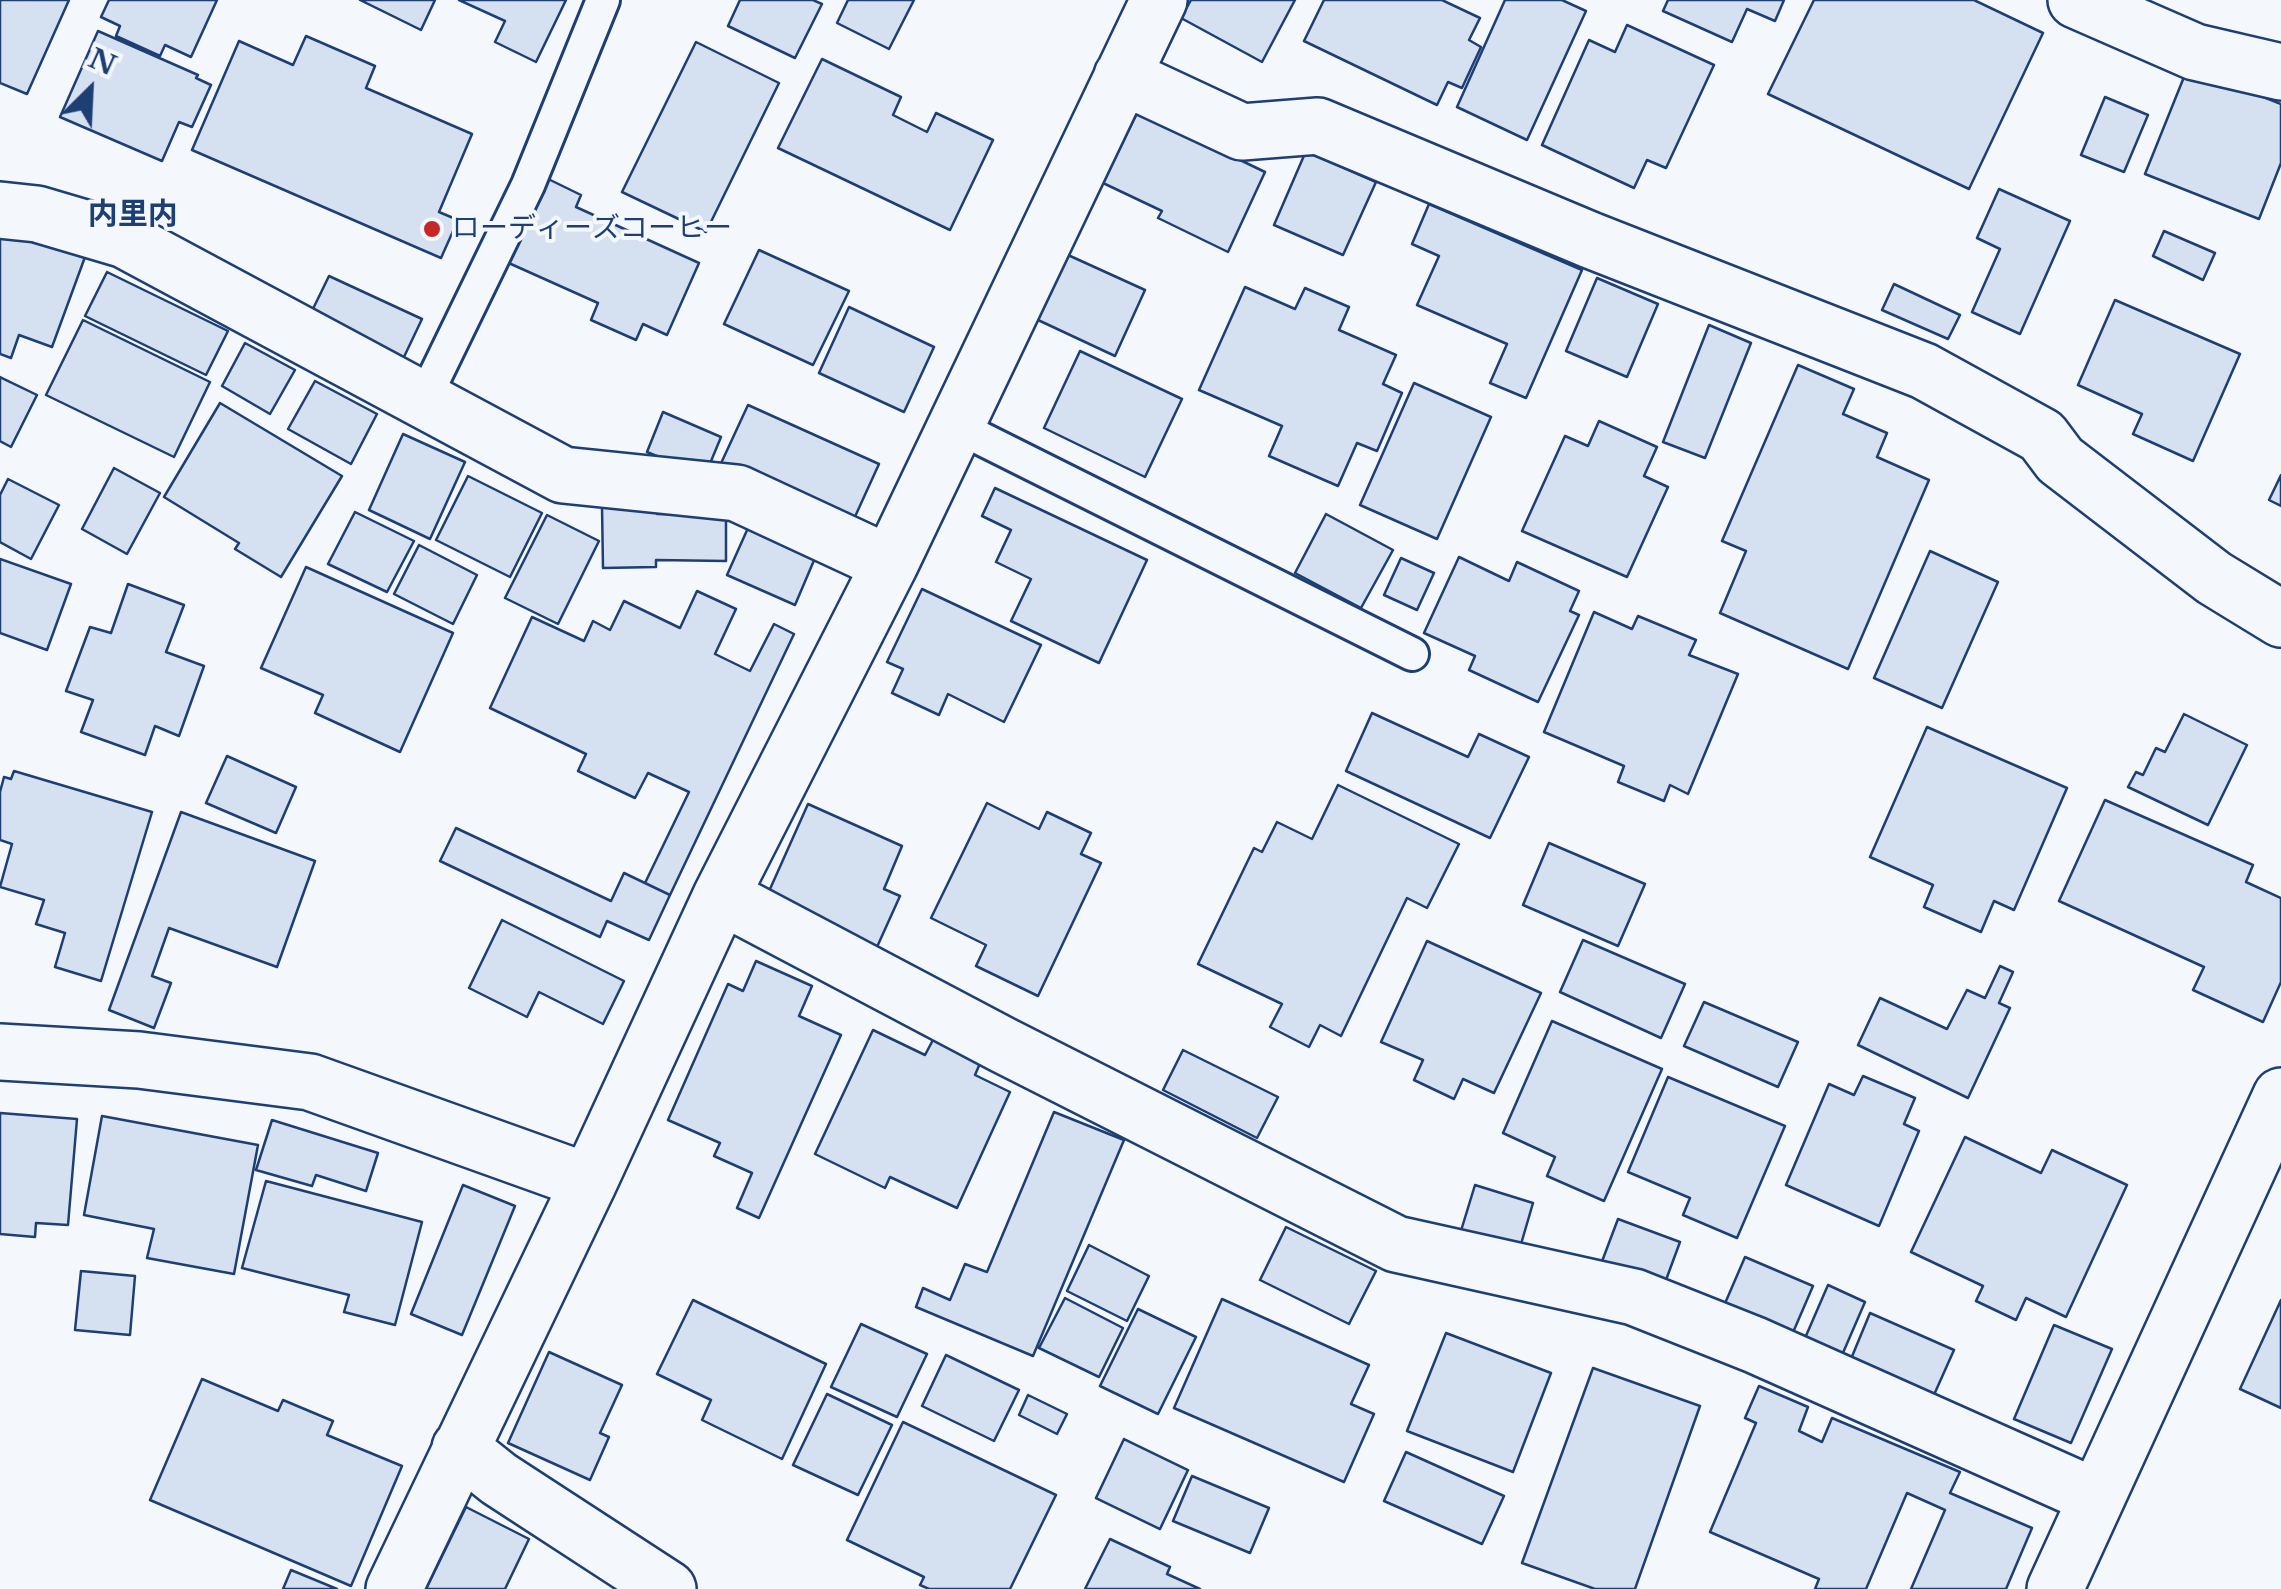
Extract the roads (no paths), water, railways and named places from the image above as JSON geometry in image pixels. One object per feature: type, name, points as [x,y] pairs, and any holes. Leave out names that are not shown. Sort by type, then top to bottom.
[{"type":"street","points":[[394,1589],[721,896],[890,564],[1159,0]]},
{"type":"street","points":[[2076,0],[2195,52],[2281,72]]},
{"type":"street","points":[[1122,76],[1242,132],[1318,126],[1590,240],[1924,372],[2042,436],[2060,460],[2152,531],[2214,578],[2281,619]]},
{"type":"street","points":[[0,210],[38,214],[126,240],[564,475],[736,493],[890,564]]},
{"type":"street","points":[[721,896],[1020,1054],[1396,1244],[1634,1296],[1756,1345],[2096,1496]]},
{"type":"street","points":[[0,1052],[138,1060],[310,1082],[589,1182]]},
{"type":"street","points":[[2054,1589],[2281,1096]]},
{"type":"street","points":[[460,1448],[651,1584]]},
{"type":"lane","points":[[423,400],[528,184],[603,0]]},
{"type":"lane","points":[[954,425],[1412,654]]},
{"type":"place","name":"ローディーズコーヒー","points":[[432,229]]},
{"type":"district","name":"内里内","points":[[133,216]]}]
